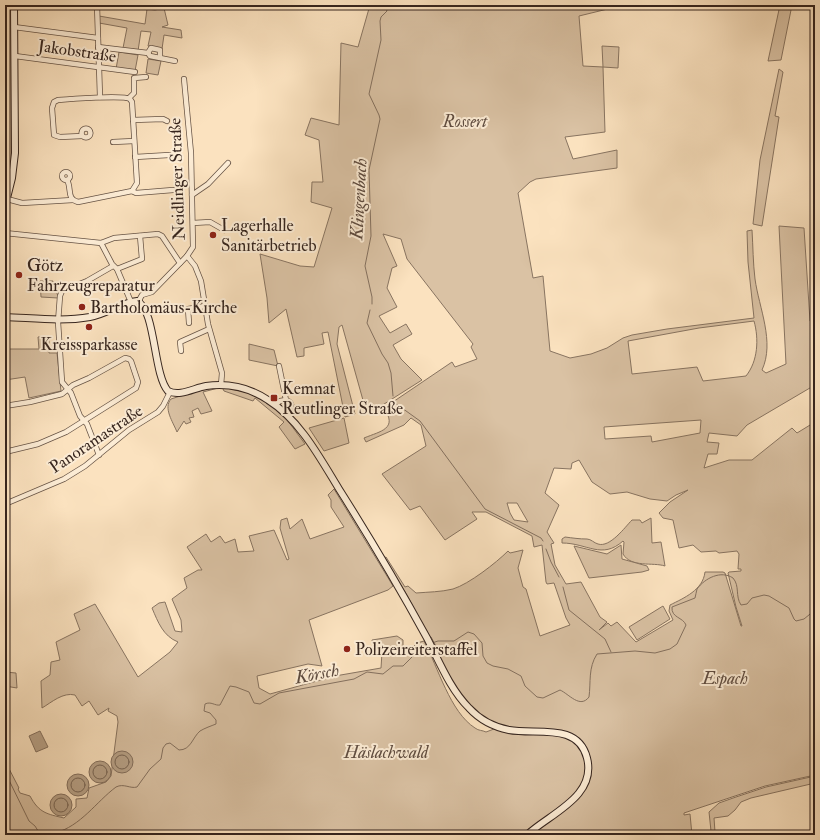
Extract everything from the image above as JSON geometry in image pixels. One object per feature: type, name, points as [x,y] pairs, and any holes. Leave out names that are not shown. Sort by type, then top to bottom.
[{"type":"main road","points":[[5,206],[10,189],[15,153],[14,5]]},
{"type":"main road","points":[[5,317],[58,319],[90,317],[135,302],[143,305],[146,312],[162,380],[170,392],[178,393],[204,386],[221,385],[237,387],[253,392],[275,405],[285,414],[298,428],[316,453],[354,513],[457,694],[467,706],[481,719],[497,727],[512,730],[563,734],[575,740],[584,751],[587,759],[588,771],[579,793],[566,806],[527,835]]},
{"type":"street","points":[[97,5],[100,97]]},
{"type":"street","points":[[142,5],[163,5]]},
{"type":"street","points":[[14,27],[98,38]]},
{"type":"street","points":[[98,46],[148,53],[148,55],[160,57],[161,59],[175,61]]},
{"type":"street","points":[[148,53],[151,48],[160,50],[160,57]]},
{"type":"street","name":"Jakobstraße","points":[[15,56],[136,72]]},
{"type":"street","points":[[129,98],[134,93],[134,78],[146,77]]},
{"type":"street","name":"Neidlinger Straße","points":[[135,302],[142,295],[152,292],[193,248],[190,141],[184,79]]},
{"type":"street","points":[[82,136],[60,137],[54,135],[53,104],[58,100],[92,99],[100,97],[129,98],[132,102],[137,183],[132,191]]},
{"type":"street","points":[[133,120],[163,119],[167,121]]},
{"type":"street","points":[[113,142],[134,141]]},
{"type":"street","points":[[5,154],[6,184],[10,189]]},
{"type":"street","points":[[135,157],[169,155]]},
{"type":"street","points":[[192,195],[208,184],[228,163]]},
{"type":"street","points":[[67,180],[69,183],[70,197],[73,200]]},
{"type":"street","points":[[7,199],[20,203],[73,200],[80,201],[132,191],[136,193],[173,190]]},
{"type":"street","points":[[193,223],[208,222],[224,230]]},
{"type":"street","points":[[5,234],[101,243],[113,239],[158,234],[161,235],[180,262]]},
{"type":"street","points":[[99,455],[87,424],[80,416],[68,389],[62,382],[58,319],[61,294],[62,291],[115,268],[142,259],[140,236]]},
{"type":"street","points":[[101,243],[135,302]]},
{"type":"street","points":[[187,256],[199,274],[209,329],[222,373],[221,385]]},
{"type":"street","points":[[190,323],[188,309],[205,306]]},
{"type":"street","points":[[181,351],[180,342],[209,329]]},
{"type":"street","points":[[5,406],[30,402],[62,394],[73,385],[124,358],[128,358],[132,364],[138,382],[137,386],[66,432],[28,447],[5,452]]},
{"type":"street","points":[[279,366],[286,400],[290,402],[292,406],[291,409],[285,414]]},
{"type":"street","name":"Panoramastraße","points":[[5,504],[64,479],[85,466],[129,430],[158,412],[163,406],[170,392]]},
{"type":"street","points":[[275,405],[280,401],[286,400]]},
{"type":"green space","points":[[370,5],[624,5],[579,16],[583,66],[603,67],[605,132],[565,137],[573,159],[617,150],[617,168],[536,179],[530,182],[518,193],[533,278],[543,276],[550,351],[570,358],[591,354],[607,348],[623,338],[632,335],[754,318],[748,262],[747,231],[752,230],[755,279],[767,337],[766,359],[762,370],[766,373],[786,364],[779,226],[804,228],[810,321],[815,321],[815,385],[747,425],[737,436],[709,433],[707,442],[719,443],[717,454],[708,454],[704,468],[729,460],[752,460],[792,428],[797,433],[815,422],[815,775],[765,786],[684,813],[684,815],[690,814],[692,835],[529,835],[570,805],[590,769],[577,738],[534,733],[505,726],[479,715],[469,706],[454,685],[434,648],[436,646],[431,637],[429,638],[407,595],[384,558],[386,557],[405,587],[408,586],[416,593],[453,589],[467,583],[482,573],[508,551],[510,553],[523,550],[518,568],[540,636],[570,625],[566,618],[554,583],[547,584],[546,582],[542,545],[534,547],[532,536],[486,512],[472,512],[477,519],[445,540],[420,506],[410,510],[382,474],[426,446],[421,425],[411,418],[404,425],[366,442],[364,438],[381,431],[388,425],[388,415],[384,408],[452,362],[455,367],[477,359],[471,347],[473,344],[407,259],[401,239],[383,234],[397,266],[392,268],[387,288],[397,307],[379,316],[390,333],[406,324],[412,334],[393,345],[401,359],[422,380],[381,406],[366,411],[342,325],[339,327],[337,344],[355,414],[345,417],[328,332],[322,333],[324,344],[304,348],[304,356],[297,357],[286,309],[269,323],[267,298],[260,254],[300,266],[314,267],[332,208],[311,202],[312,182],[323,182],[319,140],[305,135],[311,118],[339,125],[341,43],[358,47]],"holes":[[[754,321],[757,335],[755,357],[746,376],[703,381],[697,367],[632,374],[628,341],[699,328]],[[701,420],[700,433],[652,442],[651,436],[605,439],[604,427]],[[579,460],[592,482],[610,494],[627,492],[650,499],[667,501],[688,490],[670,502],[659,513],[663,518],[673,520],[679,548],[693,545],[701,552],[716,551],[719,553],[737,551],[739,554],[738,569],[741,569],[741,571],[728,573],[742,626],[725,573],[705,572],[701,584],[697,589],[670,605],[669,611],[673,620],[636,642],[617,622],[611,626],[608,623],[599,630],[607,622],[600,617],[581,582],[566,584],[555,565],[551,544],[554,543],[547,532],[559,505],[545,493],[554,468],[571,469],[572,463]],[[507,503],[517,503],[528,522],[514,520]]]},
{"type":"green space","points":[[780,5],[792,5],[781,60],[768,61]]},
{"type":"green space","points":[[164,8],[168,25],[162,27],[181,30],[182,38],[164,35],[162,49],[148,46],[151,32],[141,31],[138,51],[123,48],[127,28],[99,23],[99,16],[145,24],[147,9],[155,10]]},
{"type":"green space","points":[[602,46],[619,47],[618,68],[603,67]]},
{"type":"green space","points":[[119,52],[138,55],[135,71],[116,69]]},
{"type":"green space","points":[[148,59],[161,61],[158,75],[146,73]]},
{"type":"green space","points":[[779,69],[783,72],[775,116],[779,117],[762,226],[753,224],[760,160]]},
{"type":"green space","points":[[40,281],[53,281],[53,286],[58,298],[41,297]]},
{"type":"green space","points":[[49,336],[49,353],[57,353],[61,391],[29,398],[25,377],[5,380],[5,349],[39,349],[38,337]]},
{"type":"green space","points":[[249,344],[274,350],[278,366],[249,360]]},
{"type":"green space","points":[[222,387],[257,396],[270,404],[288,421],[305,444],[295,449],[279,427],[284,422],[255,398],[253,401],[224,391]]},
{"type":"green space","points":[[222,387],[203,392],[212,411],[201,414],[198,408],[192,411],[194,417],[189,418],[191,422],[186,424],[184,421],[177,432],[168,411],[171,399],[199,390]]},
{"type":"green space","points":[[344,418],[349,443],[324,451],[309,428]]},
{"type":"green space","name":"Häslachwald","points":[[334,489],[393,586],[388,590],[309,620],[322,666],[308,664],[257,676],[259,688],[270,694],[335,676],[381,668],[382,652],[374,648],[372,640],[397,636],[403,640],[403,647],[409,651],[417,643],[424,641],[445,688],[458,711],[466,721],[475,728],[486,732],[494,729],[559,735],[575,742],[583,754],[586,764],[585,774],[579,789],[566,803],[520,835],[5,835],[5,761],[19,788],[20,793],[30,796],[33,802],[44,812],[64,818],[76,807],[76,799],[87,798],[89,788],[106,782],[111,776],[118,722],[117,716],[108,711],[109,708],[98,715],[89,701],[82,706],[75,695],[71,694],[62,696],[42,708],[41,681],[50,675],[51,662],[60,660],[56,642],[80,630],[74,614],[95,604],[138,677],[170,652],[178,642],[168,636],[159,623],[152,608],[159,603],[165,602],[175,631],[182,632],[181,620],[172,599],[187,588],[184,578],[198,570],[202,570],[187,547],[206,534],[211,542],[220,536],[225,543],[235,539],[238,552],[254,551],[249,536],[274,530],[287,560],[289,559],[280,528],[281,520],[287,518],[290,529],[302,519],[310,539],[344,527],[331,507],[331,500],[328,495]]},
{"type":"green space","points":[[651,518],[652,543],[661,542],[665,566],[642,564],[631,561],[623,554],[623,541],[615,547],[601,550],[562,543],[562,539],[565,537],[588,539],[603,544],[607,543],[617,536],[632,520],[640,520],[642,523]]},
{"type":"green space","points":[[621,545],[622,559],[647,566],[649,570],[589,578],[574,546],[607,554]]},
{"type":"green space","points":[[663,606],[670,619],[637,640],[629,627]]},
{"type":"green space","points":[[5,672],[16,673],[17,688],[5,686]]},
{"type":"green space","points":[[815,776],[815,783],[751,798],[741,802],[728,816],[714,818],[715,832],[711,831],[709,812],[719,803],[766,787]]},
{"type":"water","points":[[40,731],[48,747],[36,752],[29,736]]},
{"type":"water","points":[[122,751],[130,754],[133,762],[130,770],[122,773],[114,770],[111,762],[114,754]]},
{"type":"water","points":[[100,761],[108,764],[111,772],[108,780],[100,783],[92,780],[89,772],[92,764]]},
{"type":"water","points":[[78,774],[86,777],[89,785],[86,793],[78,796],[70,793],[67,785],[70,777]]},
{"type":"water","points":[[61,794],[69,797],[72,805],[69,813],[61,816],[53,813],[50,805],[53,797]]},
{"type":"waterway","name":"Klingenbach","points":[[372,304],[372,297],[365,266],[371,236],[369,170],[380,119],[369,94],[381,40],[380,21],[381,17],[387,11],[385,5]]},
{"type":"waterway","name":"Klingenbach","points":[[370,310],[367,323],[388,363],[391,373],[393,396]]},
{"type":"waterway","name":"Klingenbach","points":[[395,403],[420,421],[485,509],[541,538],[543,541]]},
{"type":"waterway","name":"Klingenbach","points":[[546,549],[559,577]]},
{"type":"waterway","name":"Körsch","points":[[432,643],[438,641],[454,641],[468,632],[474,634],[482,643],[483,656],[487,663],[493,666],[508,669],[521,676],[525,686],[537,697],[543,698],[560,690],[574,700],[582,702],[589,697],[591,670],[597,654],[635,651],[655,653],[670,649],[677,644],[686,625],[673,613],[672,607],[695,598],[697,589],[700,585],[714,576],[723,575],[733,578],[741,605],[747,604],[752,598],[764,595],[769,596],[789,608],[796,621],[804,619],[815,610]]},
{"type":"waterway","name":"Klingenbach","points":[[563,587],[569,610],[605,639],[611,652]]},
{"type":"waterway","name":"Körsch","points":[[28,835],[52,834],[64,830],[88,813],[116,787],[137,787],[150,769],[161,759],[163,748],[166,744],[170,743],[179,750],[186,748],[200,731],[216,724],[216,720],[210,713],[204,711],[205,704],[209,703],[220,705],[230,686],[249,692],[254,703],[260,704],[279,693],[354,679],[367,672],[383,674],[393,666],[403,666],[418,651],[427,646]]},
{"type":"waterway","points":[[5,772],[29,821],[35,826],[40,834]]},
{"type":"waterway","name":"Körsch","points":[[5,835],[11,835]]},
{"type":"place","name":"Lagerhalle Sanitärbetrieb","points":[[213,235]]},
{"type":"place","name":"Götz Fahrzeugreparatur","points":[[19,275]]},
{"type":"place","name":"Bartholomäus-Kirche","points":[[82,307]]},
{"type":"place","name":"Kreissparkasse","points":[[89,327]]},
{"type":"place","name":"Kemnat Reutlinger Straße","points":[[274,398]]},
{"type":"place","name":"Polizeireiterstaffel","points":[[347,649]]},
{"type":"park label","name":"Rossert","points":[[465,121]]},
{"type":"park label","name":"Espach","points":[[725,678]]}]
